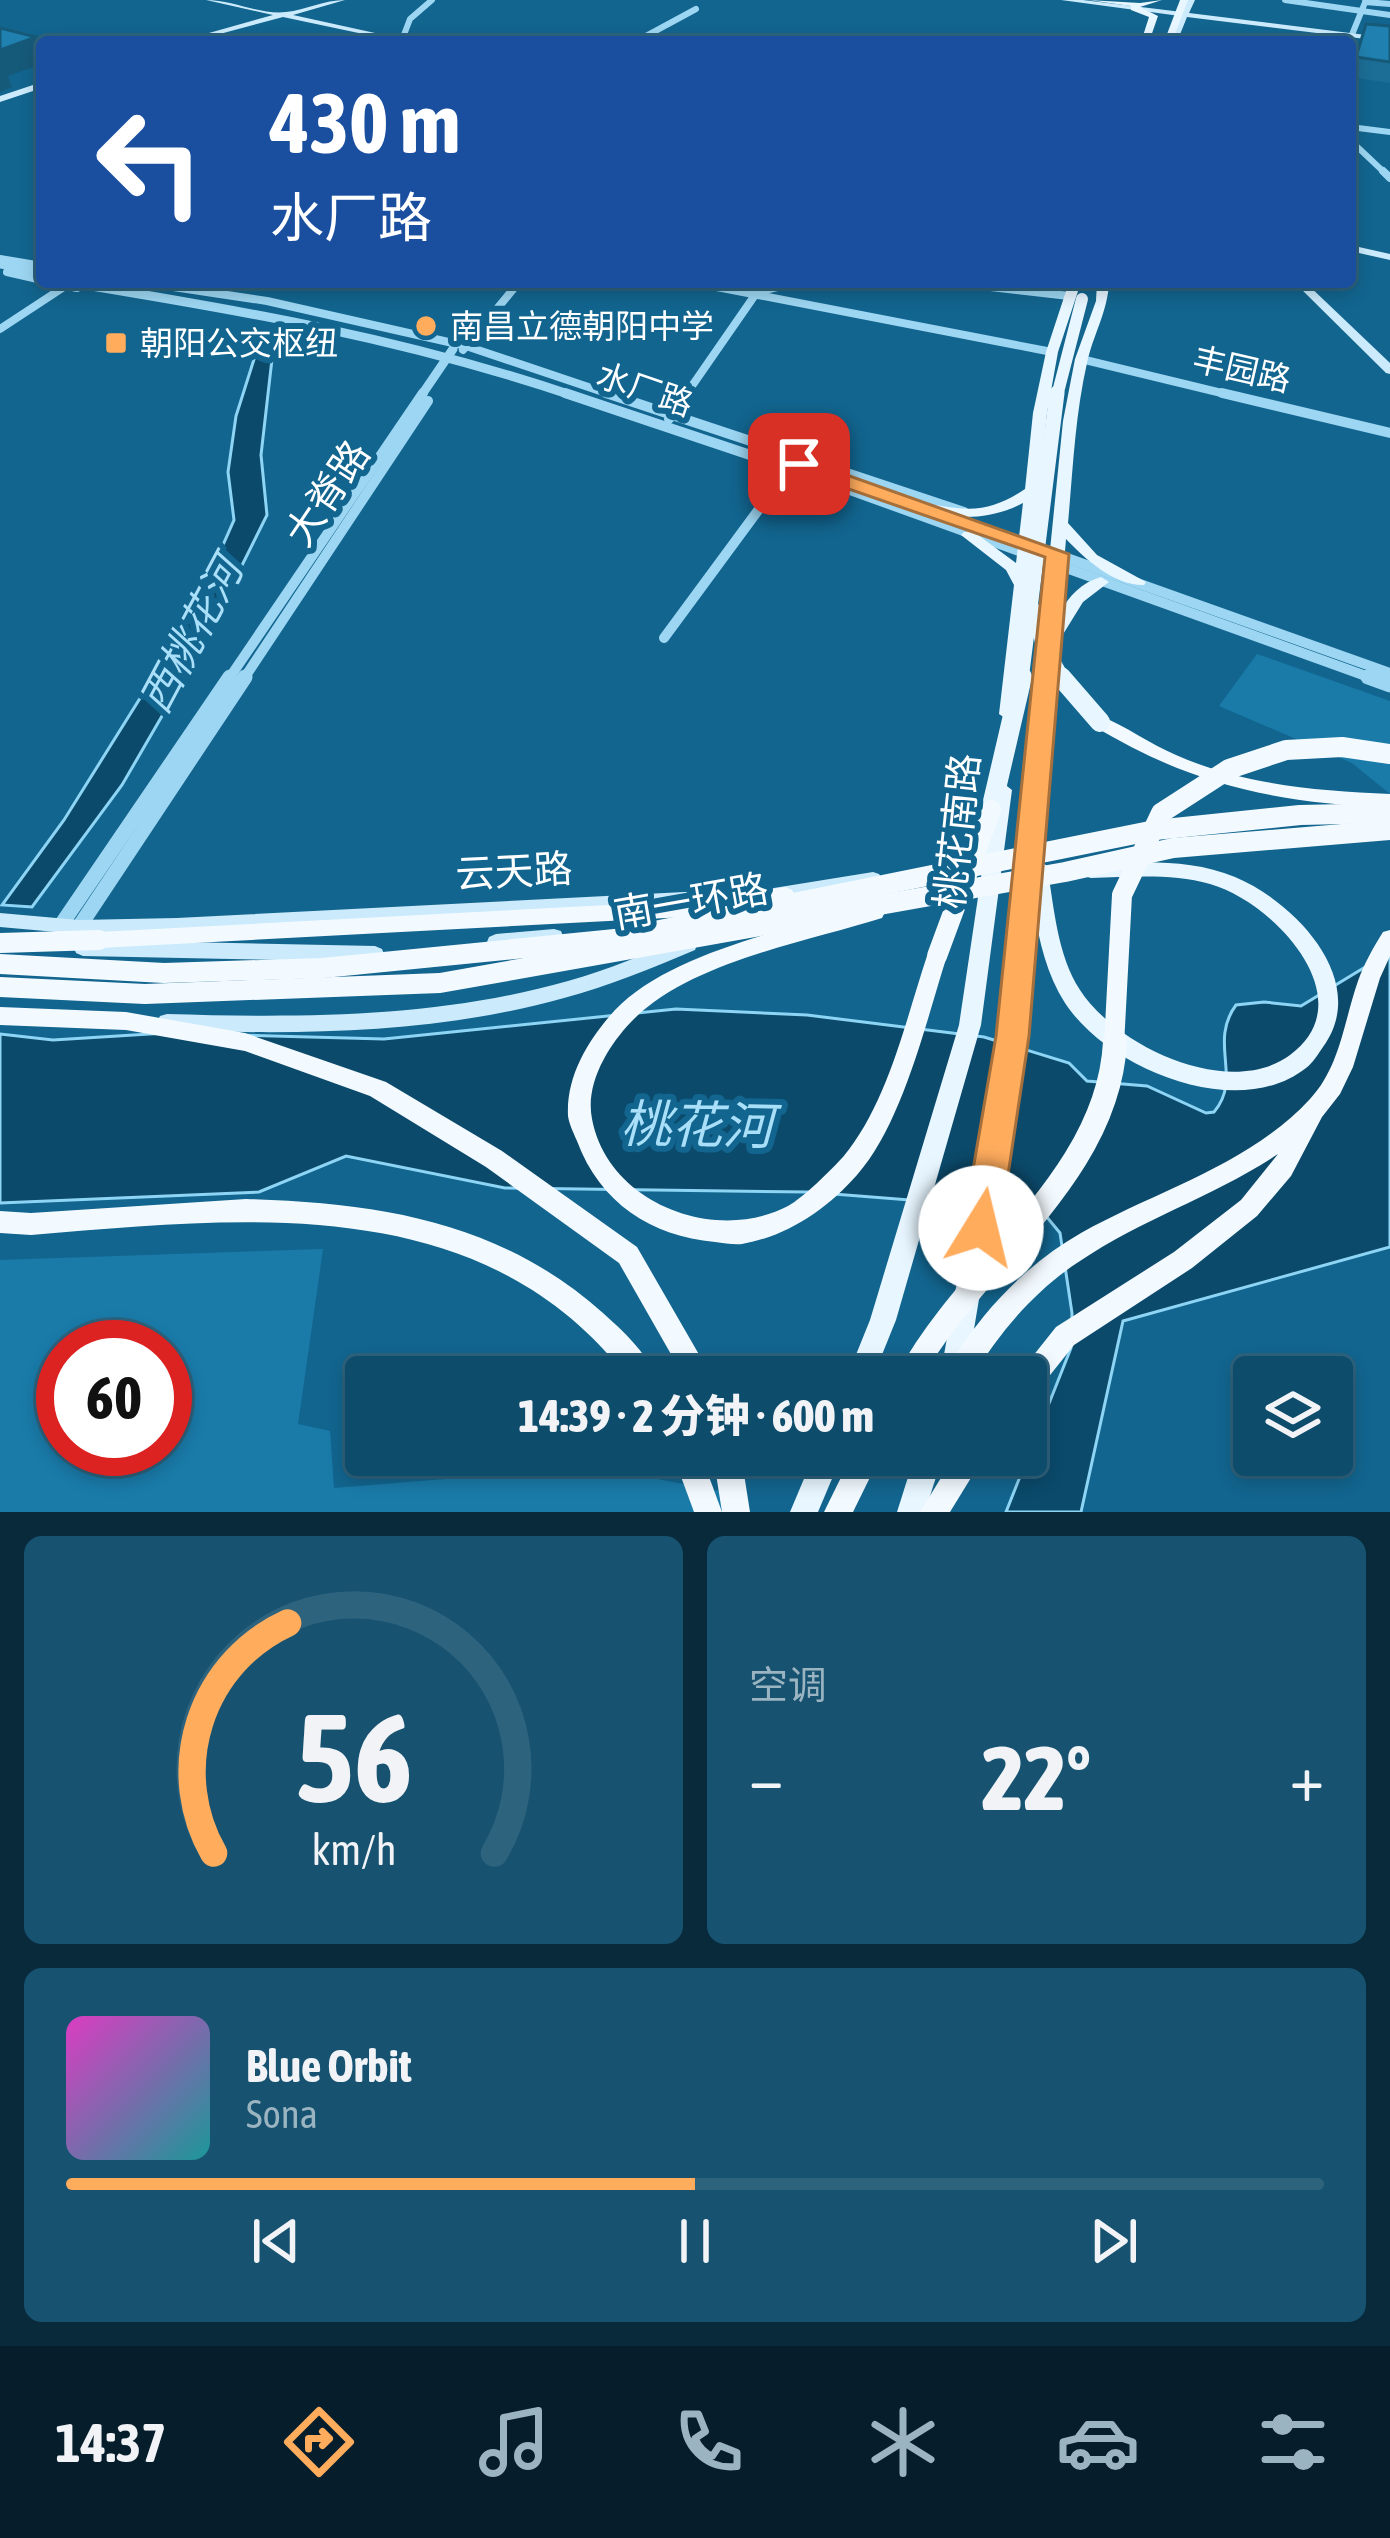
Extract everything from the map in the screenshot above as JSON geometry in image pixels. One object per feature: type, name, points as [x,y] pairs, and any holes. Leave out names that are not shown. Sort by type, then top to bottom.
[{"type":"highway","points":[[1100,722],[1147,752],[1234,785],[1294,797],[1390,801]]},
{"type":"highway","points":[[922,1356],[941,1324],[1081,1153],[1113,1076],[1122,895],[1161,813],[1229,769],[1286,750],[1342,747],[1390,754]]},
{"type":"highway","points":[[922,897],[744,952],[675,980],[622,1016],[591,1060],[580,1096],[586,1147],[615,1192],[648,1216],[701,1233],[746,1233],[800,1211],[849,1167],[884,1102],[991,809]]},
{"type":"highway","name":"南一环路","points":[[0,964],[164,973],[323,968],[615,939],[1155,830],[1300,815],[1390,813]]},
{"type":"highway","name":"南一环路","points":[[0,987],[145,994],[440,983],[1065,872],[1173,848],[1307,833],[1390,830]]},
{"type":"highway","points":[[0,942],[704,908],[785,895]]},
{"type":"highway","points":[[1047,1358],[1065,1336],[1183,1261],[1249,1208],[1283,1168],[1343,1071],[1348,1043],[1390,938]]},
{"type":"highway","points":[[0,1016],[126,1021],[245,1042],[378,1089],[494,1159],[628,1255],[687,1356]]},
{"type":"highway","points":[[971,1356],[1016,1295],[1086,1243],[1247,1162],[1318,1106]]},
{"type":"highway","points":[[0,1222],[230,1209],[388,1220],[500,1254],[553,1287],[624,1356]]},
{"type":"highway","points":[[695,1476],[709,1512]]},
{"type":"highway","points":[[730,1476],[736,1512]]},
{"type":"highway","points":[[838,1512],[856,1476]]},
{"type":"highway","points":[[934,1512],[957,1476]]},
{"type":"main road","points":[[191,0],[382,36]]},
{"type":"main road","points":[[210,0],[365,36]]},
{"type":"main road","points":[[217,36],[340,0]]},
{"type":"main road","points":[[207,36],[355,0]]},
{"type":"main road","points":[[1065,0],[1180,9],[1343,36]]},
{"type":"main road","points":[[1076,0],[1180,9],[1344,36]]},
{"type":"main road","points":[[1092,0],[1140,5],[1158,0]]},
{"type":"main road","points":[[1134,8],[1154,16],[1147,36]]},
{"type":"main road","points":[[1356,37],[1390,40]]},
{"type":"main road","points":[[0,101],[36,89]]},
{"type":"main road","points":[[1356,246],[1390,253]]},
{"type":"main road","name":"桃花南路","points":[[959,1356],[1012,1036],[1060,524],[1081,358],[1098,288]]},
{"type":"main road","points":[[1305,288],[1390,370]]},
{"type":"main road","points":[[1079,292],[1034,597],[1040,646],[1051,668],[1100,722]]},
{"type":"main road","points":[[991,809],[1022,678],[1052,416],[1079,292]]},
{"type":"main road","name":"桃花南路","points":[[867,1356],[902,1257],[970,1025],[992,886],[1031,491],[1052,352],[1079,292]]},
{"type":"main road","points":[[925,508],[977,516],[1016,504],[1031,491]]},
{"type":"main road","points":[[1060,524],[1092,559],[1138,582]]},
{"type":"main road","points":[[969,535],[1012,567],[1021,584]]},
{"type":"main road","points":[[1049,650],[1075,599],[1083,589],[1101,582]]},
{"type":"main road","points":[[1032,838],[1054,962],[1076,1001],[1127,1050],[1162,1068],[1244,1082],[1273,1076],[1300,1059],[1322,1031],[1328,994],[1317,959],[1267,904],[1226,882],[1151,870],[1065,872]]},
{"type":"main road","name":"云天路","points":[[0,920],[61,925],[785,895],[854,881],[1029,862]]},
{"type":"main road","name":"云天路","points":[[0,942],[372,954],[724,922],[1026,884]]},
{"type":"main road","points":[[126,1021],[278,1027],[415,1017],[551,994],[687,946],[724,922]]},
{"type":"main road","points":[[804,1512],[819,1476]]},
{"type":"main road","points":[[911,1512],[922,1476]]},
{"type":"street","points":[[408,36],[410,19],[432,0]]},
{"type":"street","points":[[1285,0],[1390,15]]},
{"type":"street","points":[[1350,36],[1365,1],[1390,4]]},
{"type":"street","points":[[646,36],[696,9]]},
{"type":"street","points":[[1356,128],[1390,133]]},
{"type":"street","points":[[1356,146],[1390,178]]},
{"type":"street","points":[[2,266],[36,273]]},
{"type":"street","points":[[0,329],[62,288]]},
{"type":"street","name":"水厂路","points":[[94,288],[458,351]]},
{"type":"street","name":"水厂路","points":[[143,288],[352,324],[458,351],[669,419],[969,535],[1025,549]]},
{"type":"street","points":[[180,288],[267,301],[458,351],[790,467],[664,638]]},
{"type":"street","name":"大脊路","points":[[61,925],[458,351],[514,288]]},
{"type":"street","points":[[760,288],[669,419],[977,516]]},
{"type":"street","points":[[765,288],[1052,352]]},
{"type":"street","points":[[1027,288],[1079,292]]},
{"type":"street","name":"丰园路","points":[[1081,358],[1390,433]]},
{"type":"street","name":"水厂路","points":[[790,467],[925,508],[1025,549],[1138,582],[1387,671]]},
{"type":"street","name":"水厂路","points":[[1057,560],[1101,582],[1390,685]]},
{"type":"shaded area","points":[[1257,654],[1390,701],[1390,794],[1352,763],[1219,706]]},
{"type":"shaded area","points":[[323,1249],[298,1424],[330,1431],[334,1488],[483,1476],[642,1476],[746,1496],[740,1512],[0,1512],[0,1260]]},
{"type":"water","name":"西桃花河","points":[[263,331],[275,333],[261,455],[267,515],[198,654],[122,785],[32,907],[2,905],[64,820],[192,615],[234,520],[228,472],[236,416]]},
{"type":"water","name":"桃花河","points":[[1390,952],[1390,1247],[1123,1321],[1081,1512],[1006,1512],[1020,1476],[1047,1476],[1047,1409],[1071,1348],[1072,1313],[1060,1233],[1046,1216],[1025,1209],[808,1192],[505,1188],[346,1156],[259,1192],[0,1203],[0,1034],[53,1040],[166,1033],[384,1039],[676,1009],[807,1015],[984,1037],[1069,1063],[1087,1081],[1147,1086],[1206,1113],[1214,1112],[1226,1086],[1225,1033],[1236,1005],[1301,1006]]},
{"type":"building","points":[[1366,24],[1390,26],[1390,62],[1356,57]]},
{"type":"building","points":[[0,28],[36,37],[0,50]]},
{"type":"place","name":"南昌立德朝阳中学","points":[[426,326]]},
{"type":"place","name":"朝阳公交枢纽","points":[[116,343]]},
{"type":"route","points":[[799,464],[1058,554],[1012,1036],[981,1228]]}]
